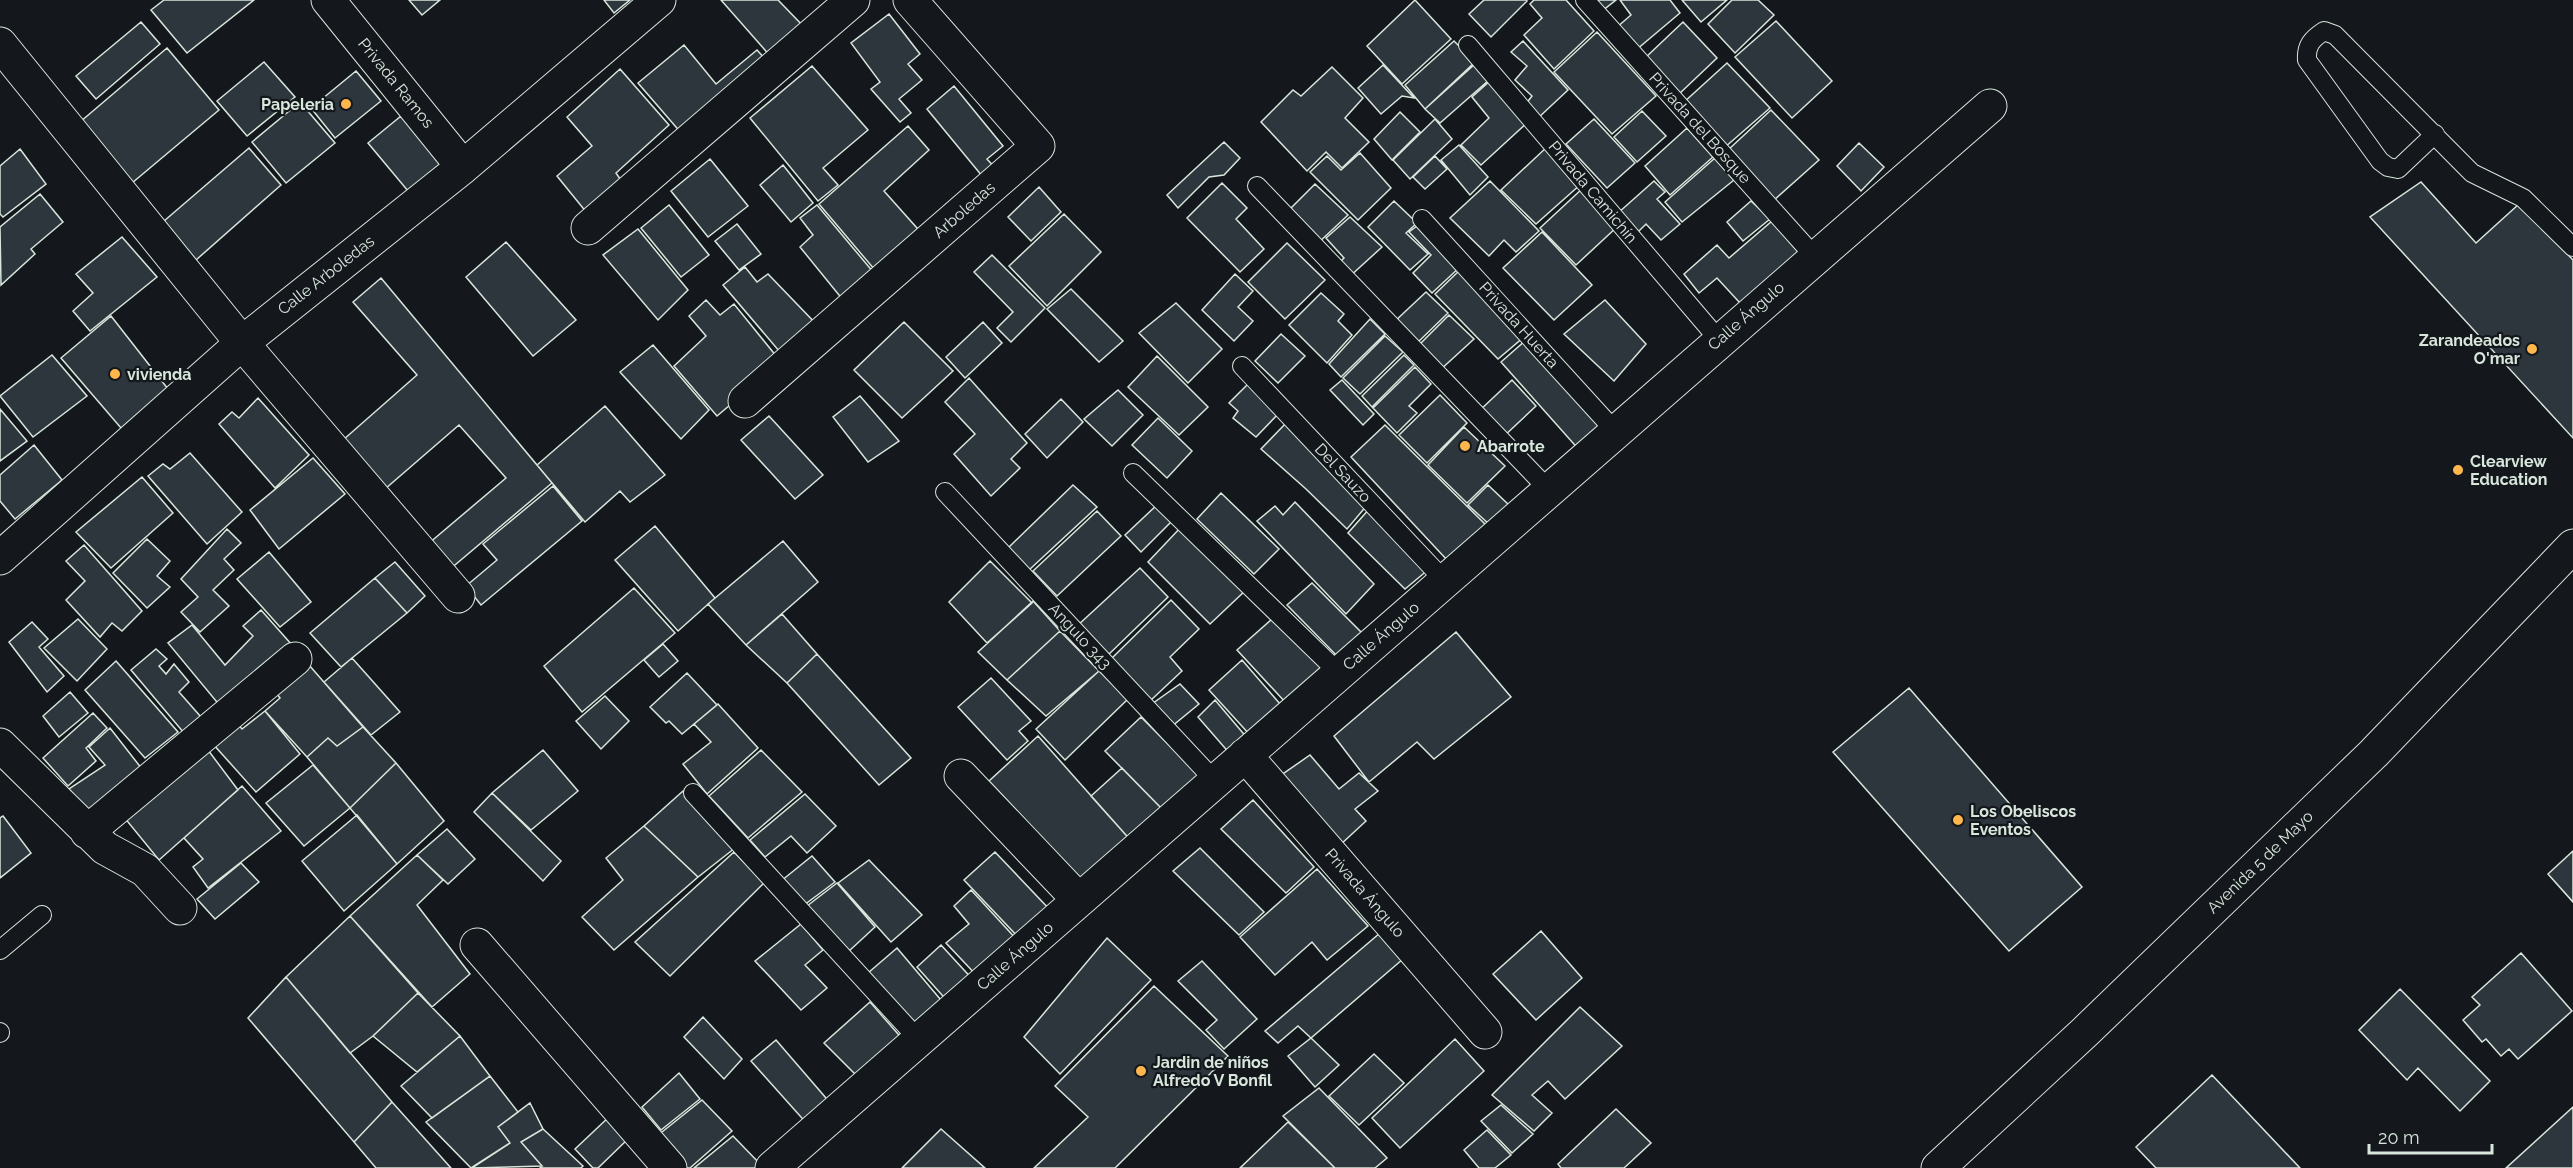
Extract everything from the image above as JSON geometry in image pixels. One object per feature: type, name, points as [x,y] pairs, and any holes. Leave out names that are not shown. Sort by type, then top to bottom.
[{"type":"street","name":"Privada Ramos","points":[[328,0],[463,167]]},
{"type":"street","name":"Calle Arboledas","points":[[3,549],[242,343],[463,167],[659,0]]},
{"type":"street","points":[[588,228],[853,0]]},
{"type":"street","name":"Arboledas","points":[[745,401],[1038,146],[910,0]]},
{"type":"street","points":[[0,44],[242,343],[458,596]]},
{"type":"street","name":"Calle Ángulo","points":[[772,1168],[1990,106]]},
{"type":"street","name":"Avenida 5 de Mayo","points":[[1938,1168],[2085,1032],[2374,753],[2573,546]]},
{"type":"street","points":[[87,832],[296,659]]},
{"type":"street","points":[[0,745],[87,832],[105,848],[145,870],[180,908]]},
{"type":"street","name":"Privada Ángulo","points":[[1245,755],[1485,1032]]},
{"type":"street","points":[[961,776],[1079,900]]},
{"type":"street","points":[[477,945],[670,1168]]},
{"type":"lane","name":"Privada del Bosque","points":[[1585,0],[1815,257]]},
{"type":"lane","points":[[2435,134],[2398,169],[2388,167],[2380,161],[2307,60],[2306,49],[2313,38],[2324,31],[2335,35],[2435,134],[2472,173],[2523,198],[2573,247]]},
{"type":"lane","name":"Privada Camichín","points":[[1468,45],[1719,340]]},
{"type":"lane","points":[[1257,186],[1549,490]]},
{"type":"lane","name":"Privada Huerta","points":[[1422,219],[1615,431]]},
{"type":"lane","name":"Del Sauzo","points":[[1242,366],[1444,580]]},
{"type":"lane","points":[[1133,473],[1339,672]]},
{"type":"lane","name":"Angulo 343","points":[[945,492],[1215,781]]},
{"type":"lane","points":[[693,793],[919,1040]]},
{"type":"lane","points":[[0,950],[42,915]]},
{"type":"building","points":[[164,0],[254,0],[187,53],[151,10]]},
{"type":"building","points":[[409,0],[440,0],[422,15]]},
{"type":"building","points":[[604,0],[630,0],[614,13]]},
{"type":"building","points":[[721,0],[778,0],[806,29],[772,58]]},
{"type":"building","points":[[1415,0],[1451,39],[1402,84],[1367,46]]},
{"type":"building","points":[[1484,0],[1527,1],[1491,37],[1469,14]]},
{"type":"building","points":[[1534,0],[1566,0],[1594,31],[1554,69],[1524,35],[1542,18],[1530,4]]},
{"type":"building","points":[[1592,0],[1616,0],[1602,11]]},
{"type":"building","points":[[1620,0],[1670,0],[1680,13],[1636,50],[1616,28],[1631,15]]},
{"type":"building","points":[[1682,0],[1727,0],[1701,22]]},
{"type":"building","points":[[1732,0],[1758,0],[1774,15],[1735,53],[1708,24]]},
{"type":"building","points":[[889,14],[920,54],[908,64],[922,80],[899,99],[911,113],[900,122],[871,89],[880,82],[851,43]]},
{"type":"building","points":[[1776,21],[1832,81],[1792,118],[1735,57]]},
{"type":"building","points":[[141,22],[160,44],[96,99],[76,76]]},
{"type":"building","points":[[1683,22],[1717,58],[1678,95],[1644,59]]},
{"type":"building","points":[[1597,32],[1656,96],[1612,134],[1554,72]]},
{"type":"building","points":[[1454,41],[1475,62],[1425,109],[1405,85]]},
{"type":"building","points":[[1523,41],[1568,90],[1537,119],[1525,105],[1532,96],[1515,80],[1527,66],[1511,52]]},
{"type":"building","points":[[684,45],[716,84],[757,50],[768,62],[682,134],[638,83]]},
{"type":"building","points":[[167,48],[219,110],[132,183],[80,122]]},
{"type":"building","points":[[264,62],[295,97],[247,136],[217,101]]},
{"type":"building","points":[[1727,63],[1770,108],[1724,148],[1683,103]]},
{"type":"building","points":[[1475,64],[1489,80],[1440,123],[1425,109]]},
{"type":"building","points":[[1383,65],[1414,98],[1402,96],[1381,114],[1358,88]]},
{"type":"building","points":[[812,66],[868,130],[823,168],[838,185],[818,201],[750,118]]},
{"type":"building","points":[[1332,67],[1363,98],[1345,118],[1369,142],[1342,168],[1326,152],[1307,171],[1261,122],[1293,90],[1301,96]]},
{"type":"building","points":[[620,69],[669,125],[616,173],[625,186],[591,218],[557,176],[592,146],[567,117]]},
{"type":"building","name":"Papeleria","points":[[356,71],[381,101],[335,138],[311,108]]},
{"type":"building","points":[[1491,80],[1528,122],[1481,165],[1461,145],[1489,118],[1472,97]]},
{"type":"building","points":[[954,86],[1003,146],[987,159],[999,172],[987,182],[927,109]]},
{"type":"building","points":[[300,102],[335,143],[286,183],[252,142]]},
{"type":"building","points":[[1771,110],[1819,160],[1773,201],[1728,150]]},
{"type":"building","points":[[1642,111],[1666,136],[1637,162],[1614,137]]},
{"type":"building","points":[[1400,112],[1420,132],[1392,160],[1374,139]]},
{"type":"building","points":[[401,116],[440,164],[408,191],[368,143]]},
{"type":"building","points":[[1435,119],[1452,139],[1410,179],[1393,160]]},
{"type":"building","points":[[1594,119],[1635,163],[1607,188],[1566,144]]},
{"type":"building","points":[[908,126],[929,150],[884,191],[925,237],[880,276],[819,204]]},
{"type":"building","points":[[1687,128],[1713,157],[1670,195],[1645,166]]},
{"type":"building","points":[[1224,142],[1240,158],[1224,175],[1209,177],[1178,208],[1167,195]]},
{"type":"building","points":[[1859,143],[1884,167],[1861,191],[1837,166]]},
{"type":"building","points":[[1459,145],[1488,177],[1470,195],[1441,160]]},
{"type":"building","points":[[1548,146],[1581,184],[1536,224],[1501,190]]},
{"type":"building","points":[[249,148],[281,185],[196,260],[164,221]]},
{"type":"building","points":[[20,149],[46,184],[3,217],[0,214],[0,166]]},
{"type":"building","points":[[1360,153],[1391,188],[1358,220],[1310,172],[1327,156],[1341,170]]},
{"type":"building","points":[[1435,156],[1447,169],[1425,189],[1413,177]]},
{"type":"building","points":[[1715,158],[1734,180],[1682,222],[1665,202]]},
{"type":"building","points":[[710,159],[748,206],[708,237],[671,191]]},
{"type":"building","points":[[783,165],[813,203],[791,222],[760,185]]},
{"type":"building","points":[[1490,181],[1539,231],[1516,252],[1504,240],[1489,256],[1450,218]]},
{"type":"building","points":[[1654,181],[1665,192],[1657,199],[1680,224],[1661,240],[1646,224],[1636,234],[1618,213]]},
{"type":"building","name":"Zarandeados O'mar","points":[[2421,182],[2476,243],[2519,204],[2573,260],[2573,438],[2370,217]]},
{"type":"building","points":[[1222,183],[1247,208],[1236,219],[1264,249],[1240,272],[1187,218]]},
{"type":"building","points":[[1315,184],[1348,215],[1316,245],[1286,213]]},
{"type":"building","points":[[1039,187],[1061,212],[1031,241],[1008,217]]},
{"type":"building","points":[[1583,188],[1618,226],[1576,265],[1540,228]]},
{"type":"building","points":[[40,194],[63,222],[31,249],[35,254],[1,285],[0,227]]},
{"type":"building","points":[[1394,201],[1417,223],[1406,233],[1428,254],[1410,270],[1368,227]]},
{"type":"building","points":[[1751,201],[1770,219],[1743,241],[1727,222]]},
{"type":"building","points":[[669,205],[709,255],[681,277],[641,228]]},
{"type":"building","points":[[817,205],[874,273],[843,300],[800,247],[813,235],[800,218]]},
{"type":"building","points":[[1064,214],[1101,252],[1047,306],[1009,266]]},
{"type":"building","points":[[1350,217],[1382,247],[1348,278],[1337,265],[1344,258],[1326,238]]},
{"type":"building","points":[[1772,221],[1799,253],[1740,303],[1717,278],[1699,293],[1684,274],[1717,245],[1729,258]]},
{"type":"building","points":[[1421,223],[1461,266],[1432,293],[1413,273],[1431,255],[1409,232]]},
{"type":"building","points":[[737,224],[761,254],[739,270],[715,241]]},
{"type":"building","points":[[638,229],[688,290],[658,320],[603,255]]},
{"type":"building","points":[[1542,232],[1592,285],[1554,320],[1503,268]]},
{"type":"building","name":"vivienda","points":[[122,237],[157,277],[90,331],[73,311],[93,293],[76,274]]},
{"type":"building","points":[[506,242],[576,320],[533,356],[466,277]]},
{"type":"building","points":[[1287,243],[1325,280],[1285,319],[1248,282]]},
{"type":"building","points":[[992,255],[1045,308],[1011,342],[997,328],[1013,312],[974,272]]},
{"type":"building","points":[[745,267],[757,282],[768,274],[820,328],[785,358],[723,285]]},
{"type":"building","points":[[1462,268],[1525,336],[1498,359],[1435,294]]},
{"type":"building","points":[[1235,274],[1253,291],[1238,307],[1253,321],[1234,341],[1202,310]]},
{"type":"building","points":[[381,278],[552,483],[449,570],[428,544],[506,478],[459,425],[385,489],[343,440],[417,375],[353,302]]},
{"type":"building","points":[[1071,289],[1123,341],[1099,362],[1047,309]]},
{"type":"building","points":[[1426,292],[1448,313],[1414,346],[1393,323]]},
{"type":"building","points":[[1321,293],[1344,314],[1338,321],[1352,335],[1327,363],[1289,325]]},
{"type":"building","points":[[706,300],[720,315],[734,304],[781,362],[717,416],[674,366],[706,336],[689,316]]},
{"type":"building","points":[[1605,300],[1646,344],[1614,381],[1564,334]]},
{"type":"building","points":[[1176,303],[1222,349],[1188,383],[1139,333]]},
{"type":"building","points":[[1449,315],[1474,339],[1439,371],[1416,348]]},
{"type":"building","name":"vivienda","points":[[111,316],[168,389],[121,428],[61,358]]},
{"type":"building","points":[[1370,319],[1385,334],[1341,377],[1329,364]]},
{"type":"building","points":[[904,322],[953,371],[902,418],[854,370]]},
{"type":"building","points":[[983,322],[1002,343],[965,378],[946,357]]},
{"type":"building","points":[[1281,334],[1305,356],[1278,383],[1255,361]]},
{"type":"building","points":[[1385,336],[1403,352],[1360,394],[1343,378]]},
{"type":"building","points":[[1527,339],[1608,430],[1581,452],[1501,362]]},
{"type":"building","points":[[653,345],[709,410],[681,439],[620,372]]},
{"type":"building","name":"vivienda","points":[[52,355],[87,396],[33,437],[0,396]]},
{"type":"building","points":[[1404,355],[1414,365],[1372,407],[1362,396]]},
{"type":"building","points":[[1157,356],[1208,407],[1179,435],[1128,387]]},
{"type":"building","points":[[1415,367],[1431,384],[1409,406],[1417,413],[1397,433],[1373,408]]},
{"type":"building","points":[[969,378],[1027,443],[1011,459],[1020,468],[991,496],[954,454],[975,434],[945,402]]},
{"type":"building","points":[[1342,380],[1374,414],[1363,425],[1330,390]]},
{"type":"building","points":[[1512,380],[1536,406],[1502,438],[1478,412]]},
{"type":"building","points":[[1251,381],[1280,412],[1256,437],[1233,418],[1238,411],[1229,403]]},
{"type":"building","points":[[1118,390],[1143,415],[1112,446],[1084,419]]},
{"type":"building","points":[[1440,395],[1467,423],[1427,463],[1399,435]]},
{"type":"building","points":[[860,396],[899,441],[868,462],[833,417]]},
{"type":"building","name":"vivienda","points":[[258,398],[309,455],[275,488],[219,424],[232,412],[239,418]]},
{"type":"building","points":[[1061,399],[1083,422],[1047,458],[1025,434]]},
{"type":"building","points":[[605,406],[665,475],[630,502],[620,491],[585,522],[537,465]]},
{"type":"building","points":[[0,409],[27,441],[0,461]]},
{"type":"building","points":[[769,416],[823,475],[795,499],[741,440]]},
{"type":"building","points":[[1158,418],[1192,451],[1167,478],[1132,445]]},
{"type":"building","points":[[1288,421],[1368,504],[1347,529],[1261,449]]},
{"type":"building","points":[[1385,425],[1489,528],[1448,561],[1351,457]]},
{"type":"building","name":"Abarrote","points":[[1464,427],[1505,466],[1467,503],[1428,465]]},
{"type":"building","points":[[34,445],[62,480],[15,519],[0,501],[0,475]]},
{"type":"building","points":[[190,453],[242,512],[207,544],[148,476],[163,464],[170,469]]},
{"type":"building","points":[[313,458],[345,494],[279,549],[250,510]]},
{"type":"building","points":[[142,477],[173,513],[111,568],[76,532]]},
{"type":"building","points":[[1073,485],[1097,507],[1029,570],[1008,548]]},
{"type":"building","points":[[1488,485],[1511,507],[1490,525],[1468,505]]},
{"type":"building","points":[[553,486],[582,521],[481,605],[466,586],[497,560],[483,544]]},
{"type":"building","points":[[1221,493],[1279,549],[1254,574],[1197,519]]},
{"type":"building","points":[[1295,502],[1374,584],[1346,614],[1257,521],[1275,506],[1283,515]]},
{"type":"building","points":[[1159,503],[1175,518],[1141,552],[1125,535]]},
{"type":"building","points":[[1370,508],[1429,569],[1405,589],[1348,533]]},
{"type":"building","points":[[1097,511],[1121,536],[1057,596],[1033,571]]},
{"type":"building","points":[[655,526],[715,598],[678,631],[615,560]]},
{"type":"building","points":[[1182,526],[1247,589],[1210,624],[1148,562]]},
{"type":"building","points":[[227,529],[241,543],[224,559],[234,570],[213,590],[229,606],[200,632],[181,612],[198,597],[181,579]]},
{"type":"building","points":[[147,539],[170,561],[157,576],[170,587],[147,608],[113,573]]},
{"type":"building","points":[[783,541],[818,582],[746,645],[708,604]]},
{"type":"building","points":[[84,545],[142,611],[122,631],[112,623],[100,637],[66,600],[85,581],[66,561]]},
{"type":"building","points":[[269,552],[311,602],[280,627],[237,579]]},
{"type":"building","points":[[990,561],[1032,603],[987,643],[949,602]]},
{"type":"building","points":[[395,562],[425,596],[407,613],[375,578]]},
{"type":"building","points":[[1140,568],[1168,597],[1106,657],[1077,626]]},
{"type":"building","points":[[375,578],[407,613],[341,667],[310,633]]},
{"type":"building","points":[[1312,583],[1364,635],[1339,658],[1287,605]]},
{"type":"building","points":[[634,588],[675,633],[582,712],[544,666]]},
{"type":"building","points":[[1171,600],[1199,629],[1170,657],[1182,671],[1150,701],[1110,660]]},
{"type":"building","points":[[1033,601],[1060,631],[1007,680],[978,652]]},
{"type":"building","points":[[261,610],[292,645],[221,707],[168,643],[192,625],[225,665],[253,636],[243,626]]},
{"type":"building","points":[[782,614],[817,654],[787,683],[746,645]]},
{"type":"building","points":[[78,619],[107,649],[77,681],[44,648]]},
{"type":"building","points":[[1272,619],[1321,667],[1286,703],[1237,650]]},
{"type":"building","points":[[32,622],[48,639],[39,647],[64,676],[47,692],[9,642]]},
{"type":"building","points":[[1060,631],[1099,671],[1046,716],[1007,680]]},
{"type":"building","points":[[1456,632],[1511,697],[1434,759],[1417,742],[1369,782],[1334,736]]},
{"type":"building","points":[[663,644],[678,661],[659,677],[644,660]]},
{"type":"building","points":[[156,649],[167,659],[159,666],[166,674],[174,664],[189,682],[179,692],[201,717],[184,733],[131,670]]},
{"type":"building","points":[[817,654],[911,758],[879,785],[787,683]]},
{"type":"building","points":[[352,658],[400,712],[371,735],[324,682]]},
{"type":"building","points":[[1242,660],[1281,705],[1250,735],[1209,690]]},
{"type":"building","points":[[116,661],[178,732],[145,758],[85,690]]},
{"type":"building","points":[[309,665],[363,727],[337,746],[328,738],[307,757],[265,711],[280,698],[276,693]]},
{"type":"building","points":[[1099,671],[1128,699],[1065,760],[1036,729]]},
{"type":"building","points":[[687,673],[717,705],[682,734],[669,721],[666,723],[650,707]]},
{"type":"building","points":[[991,678],[1031,721],[1019,731],[1028,741],[1007,760],[958,707]]},
{"type":"building","points":[[1180,684],[1199,704],[1171,727],[1149,706]]},
{"type":"building","name":"Los Obeliscos Eventos","points":[[1909,688],[2082,887],[2009,951],[1833,752]]},
{"type":"building","points":[[70,692],[88,713],[59,737],[43,716]]},
{"type":"building","points":[[605,696],[629,721],[601,749],[576,721]]},
{"type":"building","points":[[1215,700],[1248,739],[1231,755],[1198,717]]},
{"type":"building","points":[[718,704],[758,748],[707,794],[683,764],[711,742],[694,724]]},
{"type":"building","points":[[265,711],[300,754],[256,792],[213,744],[238,724],[242,729]]},
{"type":"building","points":[[93,713],[107,728],[86,748],[96,761],[68,786],[43,758]]},
{"type":"building","points":[[1141,717],[1202,778],[1165,812],[1105,751]]},
{"type":"building","points":[[363,727],[396,763],[350,808],[307,757],[328,738],[337,746]]},
{"type":"building","points":[[110,728],[142,769],[92,815],[69,789],[105,765],[89,747]]},
{"type":"building","points":[[1038,736],[1133,843],[1085,884],[989,781]]},
{"type":"building","points":[[208,750],[238,790],[159,860],[119,811]]},
{"type":"building","points":[[543,750],[578,791],[531,830],[492,793]]},
{"type":"building","points":[[761,750],[802,792],[748,838],[709,796]]},
{"type":"building","points":[[1310,755],[1339,789],[1359,773],[1378,791],[1355,809],[1366,821],[1339,846],[1277,778]]},
{"type":"building","points":[[396,763],[444,821],[397,864],[350,808]]},
{"type":"building","points":[[313,765],[350,808],[304,846],[266,803]]},
{"type":"building","points":[[1122,768],[1165,812],[1133,843],[1091,796]]},
{"type":"building","points":[[242,786],[281,831],[208,888],[193,867],[203,859],[184,838]]},
{"type":"building","points":[[683,791],[735,848],[698,877],[644,826]]},
{"type":"building","points":[[492,793],[561,861],[543,881],[474,812]]},
{"type":"building","points":[[805,794],[836,826],[807,853],[791,836],[765,857],[750,840]]},
{"type":"building","points":[[1253,800],[1314,867],[1286,893],[1221,829]]},
{"type":"building","points":[[357,815],[397,864],[344,911],[302,861]]},
{"type":"building","points":[[3,816],[31,853],[0,878],[0,818]]},
{"type":"building","points":[[644,826],[698,877],[614,950],[582,917],[623,880],[606,858]]},
{"type":"building","points":[[447,829],[475,859],[448,884],[417,855]]},
{"type":"building","points":[[1200,848],[1264,912],[1239,935],[1173,871]]},
{"type":"building","points":[[2573,851],[2573,902],[2548,874]]},
{"type":"building","points":[[734,852],[764,883],[670,976],[635,942]]},
{"type":"building","points":[[995,852],[1052,912],[1021,940],[964,880]]},
{"type":"building","points":[[417,855],[443,880],[417,905],[470,974],[432,1007],[350,916]]},
{"type":"building","points":[[812,856],[835,882],[804,905],[781,881]]},
{"type":"building","points":[[869,860],[922,915],[891,942],[838,883]]},
{"type":"building","points":[[241,863],[259,882],[215,919],[197,899]]},
{"type":"building","points":[[1317,869],[1368,926],[1327,960],[1312,942],[1275,975],[1240,937]]},
{"type":"building","points":[[837,883],[875,927],[848,952],[807,906]]},
{"type":"building","points":[[971,890],[1019,942],[979,978],[946,943],[969,924],[954,906]]},
{"type":"building","points":[[350,916],[418,993],[373,1036],[350,1053],[286,977]]},
{"type":"building","points":[[801,924],[823,950],[805,965],[827,988],[801,1010],[755,961]]},
{"type":"building","points":[[1541,931],[1582,978],[1536,1020],[1493,974]]},
{"type":"building","points":[[1380,933],[1403,959],[1311,1038],[1298,1026],[1278,1043],[1265,1031]]},
{"type":"building","points":[[1107,938],[1151,980],[1060,1074],[1024,1037]]},
{"type":"building","points":[[941,945],[975,982],[950,1004],[917,967]]},
{"type":"building","points":[[897,948],[946,1006],[921,1029],[868,973]]},
{"type":"building","points":[[2521,953],[2572,1011],[2518,1059],[2509,1049],[2501,1056],[2486,1039],[2482,1042],[2463,1020],[2480,1005],[2472,997]]},
{"type":"building","points":[[1202,961],[1257,1019],[1224,1049],[1206,1030],[1217,1020],[1178,981]]},
{"type":"building","points":[[286,977],[392,1102],[354,1142],[248,1018]]},
{"type":"building","name":"Jardin de niños Alfredo V Bonfil","points":[[1154,986],[1228,1056],[1115,1168],[1034,1168],[1088,1117],[1055,1086]]},
{"type":"building","points":[[2400,989],[2490,1081],[2460,1111],[2418,1068],[2407,1080],[2359,1030]]},
{"type":"building","points":[[418,993],[460,1036],[417,1072],[373,1036]]},
{"type":"building","points":[[870,1002],[905,1042],[861,1080],[824,1043]]},
{"type":"building","points":[[1580,1007],[1622,1046],[1565,1099],[1548,1081],[1532,1095],[1552,1113],[1534,1131],[1492,1095]]},
{"type":"building","points":[[703,1017],[742,1059],[724,1079],[684,1037]]},
{"type":"building","points":[[460,1036],[490,1076],[432,1118],[401,1086]]},
{"type":"building","points":[[1311,1038],[1339,1065],[1315,1087],[1288,1056]]},
{"type":"building","points":[[1455,1039],[1484,1071],[1400,1148],[1372,1118]]},
{"type":"building","points":[[776,1040],[832,1105],[809,1126],[751,1061]]},
{"type":"building","points":[[1374,1054],[1404,1083],[1359,1125],[1329,1096]]},
{"type":"building","points":[[679,1073],[700,1099],[661,1130],[642,1107]]},
{"type":"building","points":[[2212,1075],[2300,1168],[2156,1168],[2136,1147]]},
{"type":"building","points":[[490,1076],[518,1112],[498,1127],[510,1143],[471,1168],[426,1122]]},
{"type":"building","points":[[1319,1088],[1387,1158],[1375,1168],[1335,1168],[1283,1116]]},
{"type":"building","points":[[702,1100],[732,1131],[690,1168],[685,1168],[657,1136]]},
{"type":"building","points":[[392,1102],[451,1168],[376,1168],[354,1142]]},
{"type":"building","points":[[530,1103],[543,1129],[521,1142],[542,1166],[472,1168],[510,1143],[498,1127]]},
{"type":"building","points":[[1501,1105],[1533,1134],[1512,1153],[1481,1121]]},
{"type":"building","points":[[2573,1107],[2573,1168],[2506,1168]]},
{"type":"building","points":[[1616,1109],[1651,1143],[1624,1168],[1561,1168],[1558,1164]]},
{"type":"building","points":[[610,1116],[630,1137],[598,1168],[593,1168],[575,1149]]},
{"type":"building","points":[[1288,1122],[1335,1168],[1240,1168]]},
{"type":"building","points":[[543,1129],[583,1166],[581,1168],[540,1168],[542,1166],[521,1142]]},
{"type":"building","points":[[941,1129],[985,1168],[902,1168]]},
{"type":"building","points":[[1487,1130],[1511,1155],[1495,1168],[1479,1168],[1464,1150]]},
{"type":"building","points":[[733,1136],[764,1168],[694,1168]]},
{"type":"place","name":"Papeleria","points":[[346,104]]},
{"type":"place","name":"Zarandeados O'mar","points":[[2532,349]]},
{"type":"place","name":"vivienda","points":[[115,374]]},
{"type":"place","name":"Abarrote","points":[[1465,446]]},
{"type":"place","name":"Clearview Education","points":[[2458,470]]},
{"type":"place","name":"Los Obeliscos Eventos","points":[[1958,820]]},
{"type":"place","name":"Jardin de niños Alfredo V Bonfil","points":[[1141,1071]]}]
